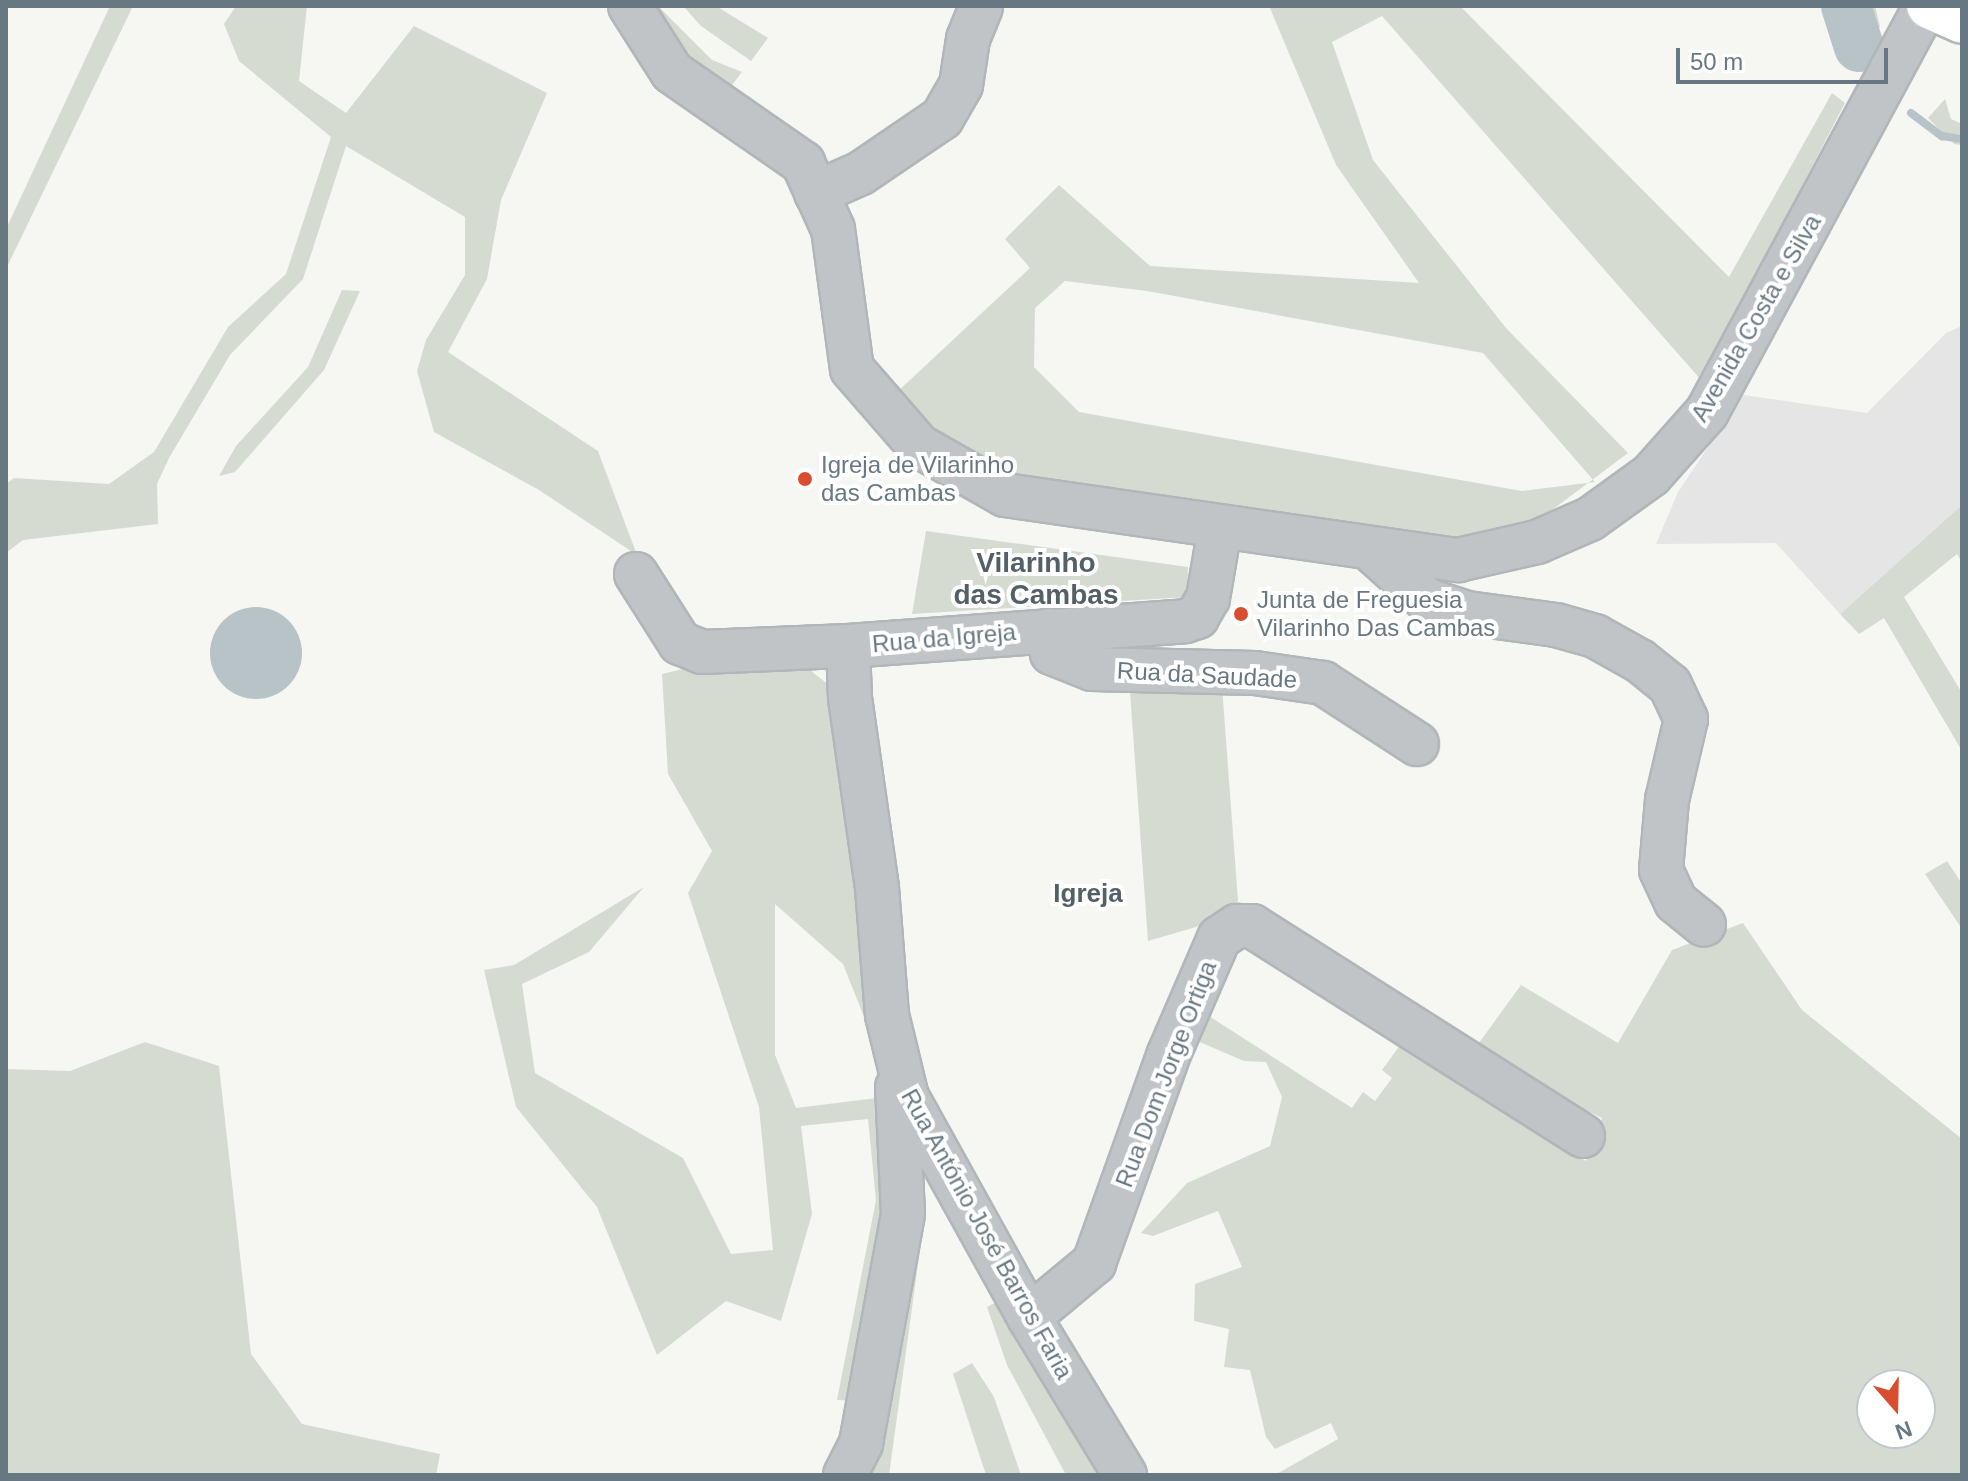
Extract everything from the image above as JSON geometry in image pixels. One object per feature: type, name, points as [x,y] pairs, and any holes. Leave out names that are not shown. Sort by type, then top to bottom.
[{"type":"main road","points":[[1928,6],[1962,21]]},
{"type":"street","name":"Avenida Costa e Silva","points":[[630,6],[672,72],[803,163],[833,229],[852,369],[919,446],[1005,495],[1458,560],[1537,542],[1590,519],[1651,475],[1707,412],[1928,6]]},
{"type":"street","points":[[816,193],[861,173],[942,118],[961,85],[968,39],[981,6]]},
{"type":"street","name":"Rua da Igreja","points":[[636,574],[680,643],[702,652],[848,646],[1197,617],[1208,598],[1220,528]]},
{"type":"street","points":[[1369,548],[1427,600],[1467,613],[1556,625],[1595,636],[1633,656],[1670,685],[1686,719],[1667,800],[1661,870],[1676,902],[1704,925]]},
{"type":"street","name":"Rua da Saudade","points":[[1049,630],[1052,653],[1092,669],[1255,673],[1323,683],[1417,744]]},
{"type":"street","name":"Rua António José Barros Faria","points":[[848,646],[850,698],[877,888],[887,1015],[907,1097],[1029,1317],[1125,1475]]},
{"type":"street","name":"Rua Dom Jorge Ortiga","points":[[1029,1317],[1094,1263],[1168,1056],[1219,938],[1237,926],[1252,926],[1583,1136]]},
{"type":"street","points":[[845,1475],[861,1443],[903,1214],[896,1058]]},
{"type":"shaded area","points":[[110,6],[133,6],[6,269],[6,229]]},
{"type":"shaded area","points":[[236,6],[307,6],[299,81],[346,113],[414,26],[547,93],[501,200],[487,279],[448,352],[598,451],[637,555],[539,490],[434,432],[417,371],[426,340],[465,275],[465,217],[346,146],[303,279],[230,355],[169,458],[157,484],[158,524],[23,540],[6,553],[6,484],[14,478],[109,484],[154,452],[228,327],[286,274],[331,137],[239,61],[224,24]]},
{"type":"shaded area","points":[[650,6],[658,6],[712,60],[742,72],[732,85],[722,89],[688,64]]},
{"type":"shaded area","points":[[683,6],[716,6],[768,38],[751,61],[701,26]]},
{"type":"shaded area","points":[[1269,6],[1460,6],[1729,277],[1832,93],[1845,103],[1701,380],[1382,16],[1332,42],[1373,160],[1506,328],[1628,453],[1593,479],[1483,353],[1147,291],[1065,281],[1035,308],[1034,367],[1079,412],[1522,491],[1588,483],[1536,522],[1450,544],[1038,485],[959,449],[896,393],[1030,268],[1005,239],[1059,185],[1150,266],[1419,283],[1336,165]]},
{"type":"shaded area","points":[[1837,6],[1875,6],[1880,26],[1865,69],[1852,71],[1843,58]]},
{"type":"shaded area","points":[[1945,99],[1951,119],[1962,124],[1962,145],[1954,144],[1928,118]]},
{"type":"shaded area","points":[[342,290],[360,291],[324,370],[235,472],[219,476],[236,446],[308,367]]},
{"type":"shaded area","points":[[1962,326],[1962,505],[1840,614],[1776,543],[1656,544],[1678,492],[1743,395],[1867,413],[1946,333]]},
{"type":"shaded area","points":[[1962,505],[1962,562],[1957,554],[1904,597],[1962,693],[1962,751],[1884,618],[1859,634],[1840,614]]},
{"type":"shaded area","points":[[926,531],[1188,567],[1187,597],[912,614]]},
{"type":"shaded area","points":[[256,607],[273,611],[288,621],[298,636],[302,653],[298,670],[288,685],[273,695],[256,699],[239,695],[224,685],[214,670],[210,653],[214,636],[224,621],[239,611]]},
{"type":"shaded area","points":[[796,659],[830,686],[848,771],[876,1047],[843,964],[775,904],[775,1055],[796,1108],[885,1097],[894,1203],[862,1401],[837,1400],[876,1200],[868,1119],[801,1126],[812,1214],[781,1321],[726,1301],[657,1355],[597,1207],[516,1107],[484,970],[514,965],[644,887],[589,952],[522,984],[535,1073],[683,1158],[731,1254],[773,1250],[759,1107],[688,893],[712,851],[668,774],[662,674],[704,664]]},
{"type":"shaded area","points":[[1222,686],[1238,901],[1196,927],[1148,941],[1130,692]]},
{"type":"shaded area","points":[[1947,861],[1962,884],[1962,929],[1925,874]]},
{"type":"shaded area","points":[[1743,923],[1802,1010],[1962,1139],[1962,1475],[1275,1475],[1338,1439],[1331,1423],[1275,1449],[1266,1437],[1250,1370],[1224,1367],[1229,1329],[1194,1321],[1195,1284],[1242,1267],[1218,1211],[1153,1236],[1141,1233],[1187,1183],[1270,1146],[1282,1097],[1266,1062],[1244,1061],[1188,1037],[1198,1009],[1352,1108],[1363,1092],[1375,1101],[1392,1078],[1382,1070],[1406,1037],[1586,1161],[1602,1118],[1471,1054],[1521,985],[1618,1043],[1672,950]]},
{"type":"shaded area","points":[[145,1042],[219,1066],[251,1354],[302,1424],[440,1454],[436,1475],[6,1475],[6,1069],[70,1071]]},
{"type":"shaded area","points":[[920,1250],[889,1475],[859,1475],[871,1451]]},
{"type":"shaded area","points":[[1006,1297],[1108,1475],[1066,1475],[1007,1365],[987,1307]]},
{"type":"shaded area","points":[[972,1363],[994,1397],[1021,1475],[986,1475],[953,1374]]},
{"type":"waterway","points":[[1846,6],[1859,47]]},
{"type":"waterway","points":[[1911,113],[1942,136],[1962,139]]},
{"type":"place","name":"Igreja de Vilarinho das Cambas","points":[[805,479]]},
{"type":"place","name":"Junta de Freguesia Vilarinho Das Cambas","points":[[1241,614]]},
{"type":"district","name":"Vilarinho das Cambas","points":[[1036,579]]},
{"type":"district","name":"Igreja","points":[[1088,894]]}]
